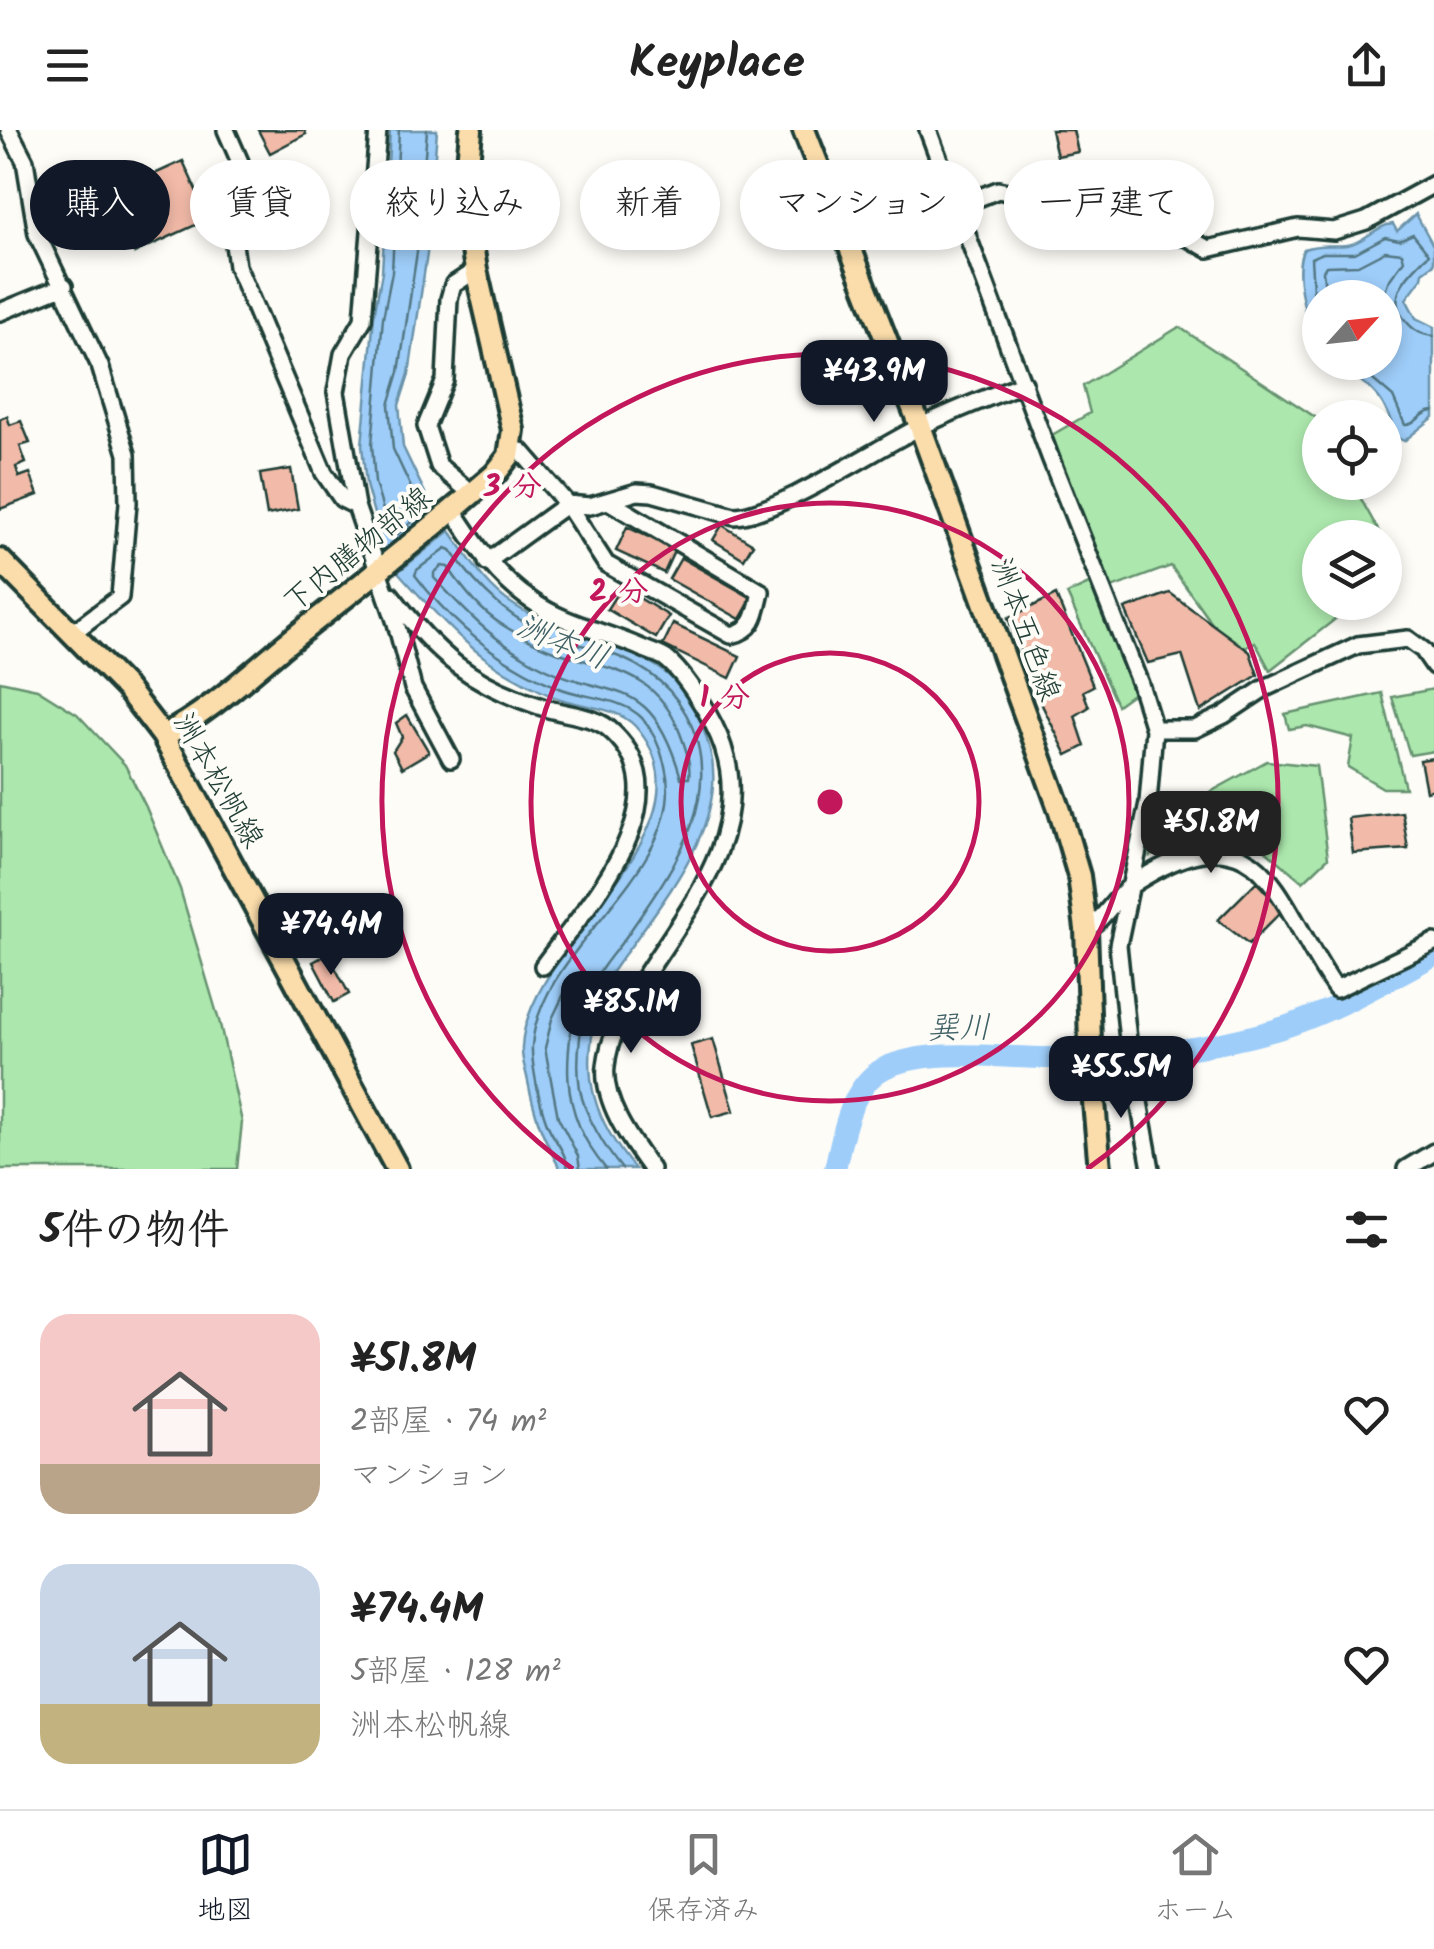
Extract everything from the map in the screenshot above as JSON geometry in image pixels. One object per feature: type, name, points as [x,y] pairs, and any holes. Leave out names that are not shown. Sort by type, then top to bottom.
[{"type":"main road","points":[[471,130],[465,198],[476,270],[510,413],[512,448]]},
{"type":"main road","name":"洲本五色線","points":[[804,130],[920,426],[1060,812],[1079,876],[1086,929],[1089,1038],[1100,1169]]},
{"type":"main road","name":"下内膳物部線","points":[[163,736],[182,726],[383,573],[504,464],[512,448]]},
{"type":"main road","name":"洲本松帆線","points":[[0,560],[126,688],[163,736],[397,1169]]},
{"type":"street","points":[[9,130],[25,161],[37,234],[100,366],[126,454],[128,503],[120,597],[72,634]]},
{"type":"street","points":[[226,130],[240,162],[233,237],[237,266],[324,473],[342,499],[356,506]]},
{"type":"street","points":[[378,130],[363,320],[343,354],[336,392],[356,506],[383,573],[413,688],[451,759]]},
{"type":"street","points":[[928,130],[940,160]]},
{"type":"street","points":[[984,196],[998,190],[1096,220],[1188,238],[1208,249],[1298,228],[1334,231],[1366,221],[1434,184]]},
{"type":"street","points":[[974,250],[1154,729],[1148,803],[1118,945],[1128,1040],[1150,1169]]},
{"type":"street","points":[[472,494],[438,466],[426,426],[445,380],[453,285],[476,270]]},
{"type":"street","points":[[0,312],[64,286]]},
{"type":"street","points":[[487,562],[567,504],[590,506],[637,492],[652,493],[744,516],[772,506],[920,426],[1024,384]]},
{"type":"street","points":[[512,448],[521,452],[567,504],[606,564],[731,635],[744,632],[754,621],[761,592],[610,502]]},
{"type":"street","points":[[453,510],[487,562],[524,596],[556,615],[665,658],[695,695],[723,745],[730,796],[723,846],[616,1024],[605,1068],[618,1117],[651,1169]]},
{"type":"street","points":[[383,573],[421,633],[462,671],[520,700],[607,727],[630,754],[638,814],[632,833],[620,858],[543,966]]},
{"type":"street","points":[[1154,729],[1194,729],[1358,645],[1408,639],[1423,650],[1434,666]]},
{"type":"street","points":[[1086,929],[1098,922],[1132,884],[1178,859],[1224,850],[1252,862],[1270,878],[1314,958],[1336,989],[1434,942]]},
{"type":"street","points":[[1406,1169],[1434,1152]]},
{"type":"green space","points":[[1179,327],[1302,408],[1302,500],[1361,500],[1373,520],[1302,520],[1302,620],[1334,620],[1270,670],[1255,642],[1233,653],[1171,566],[1109,589],[1052,435],[1090,413],[1083,386]]},
{"type":"green space","points":[[1091,583],[1135,692],[1117,705],[1067,594]]},
{"type":"green space","points":[[0,681],[37,689],[77,714],[125,765],[146,807],[180,889],[220,1024],[242,1122],[237,1169],[0,1169]]},
{"type":"green space","points":[[1434,689],[1434,751],[1410,755],[1392,697]]},
{"type":"green space","points":[[1382,693],[1405,788],[1383,788],[1348,767],[1353,738],[1307,726],[1289,729],[1285,714]]},
{"type":"green space","points":[[1267,761],[1316,766],[1328,858],[1303,882],[1243,831],[1198,834],[1150,856],[1152,824]]},
{"type":"water","points":[[390,130],[437,130],[435,160],[388,160]]},
{"type":"water","points":[[1416,214],[1434,247],[1434,264],[1423,272],[1406,299],[1416,318],[1434,327],[1434,417],[1404,441],[1402,400],[1381,400],[1359,380],[1402,380],[1402,280],[1302,280],[1302,293],[1299,270],[1304,249],[1353,244],[1387,225],[1393,224],[1397,231]]},
{"type":"water","points":[[383,250],[427,250],[409,374],[399,405],[403,447],[425,493],[431,521],[386,557],[366,485],[362,445]]},
{"type":"water","name":"洲本川","points":[[450,531],[486,581],[514,605],[545,622],[656,666],[678,685],[696,712],[710,750],[711,802],[704,827],[679,877],[607,980],[592,1038],[594,1097],[610,1133],[635,1169],[560,1169],[536,1114],[522,1047],[532,1007],[554,967],[640,845],[656,804],[656,765],[635,726],[627,719],[553,696],[505,672],[456,633],[398,572]]},
{"type":"building","points":[[258,130],[304,130],[306,134],[270,153]]},
{"type":"building","points":[[1051,130],[1073,130],[1078,152],[1057,156]]},
{"type":"building","points":[[183,161],[190,177],[190,228],[170,237],[170,167]]},
{"type":"building","points":[[7,416],[10,425],[21,421],[30,443],[20,446],[26,463],[16,467],[19,477],[30,473],[38,495],[0,509],[0,419]]},
{"type":"building","points":[[291,469],[298,509],[267,515],[260,474]]},
{"type":"building","points":[[722,525],[753,544],[744,559],[713,540]]},
{"type":"building","points":[[627,527],[675,549],[664,573],[616,551]]},
{"type":"building","points":[[681,558],[752,598],[740,619],[669,579]]},
{"type":"building","points":[[621,587],[669,616],[656,638],[607,609]]},
{"type":"building","points":[[1170,593],[1250,652],[1258,675],[1200,711],[1182,655],[1148,663],[1125,609]]},
{"type":"building","points":[[1056,595],[1093,686],[1083,691],[1089,707],[1075,716],[1085,746],[1067,755],[1037,695],[1008,618]]},
{"type":"building","points":[[673,624],[740,656],[730,678],[663,645]]},
{"type":"building","points":[[407,715],[429,752],[402,768],[393,751],[402,737],[396,723]]},
{"type":"building","points":[[1434,758],[1434,789],[1426,791],[1420,760]]},
{"type":"building","points":[[1402,812],[1408,849],[1353,853],[1348,818]]},
{"type":"building","points":[[1256,882],[1283,910],[1249,944],[1218,920]]},
{"type":"building","points":[[328,954],[349,994],[334,1002],[313,962]]},
{"type":"building","points":[[713,1039],[734,1111],[712,1117],[691,1045]]},
{"type":"waterway","name":"巽川","points":[[835,1169],[857,1096],[876,1073],[889,1066],[928,1057],[1111,1056],[1222,1043],[1315,1015],[1434,955]]}]
